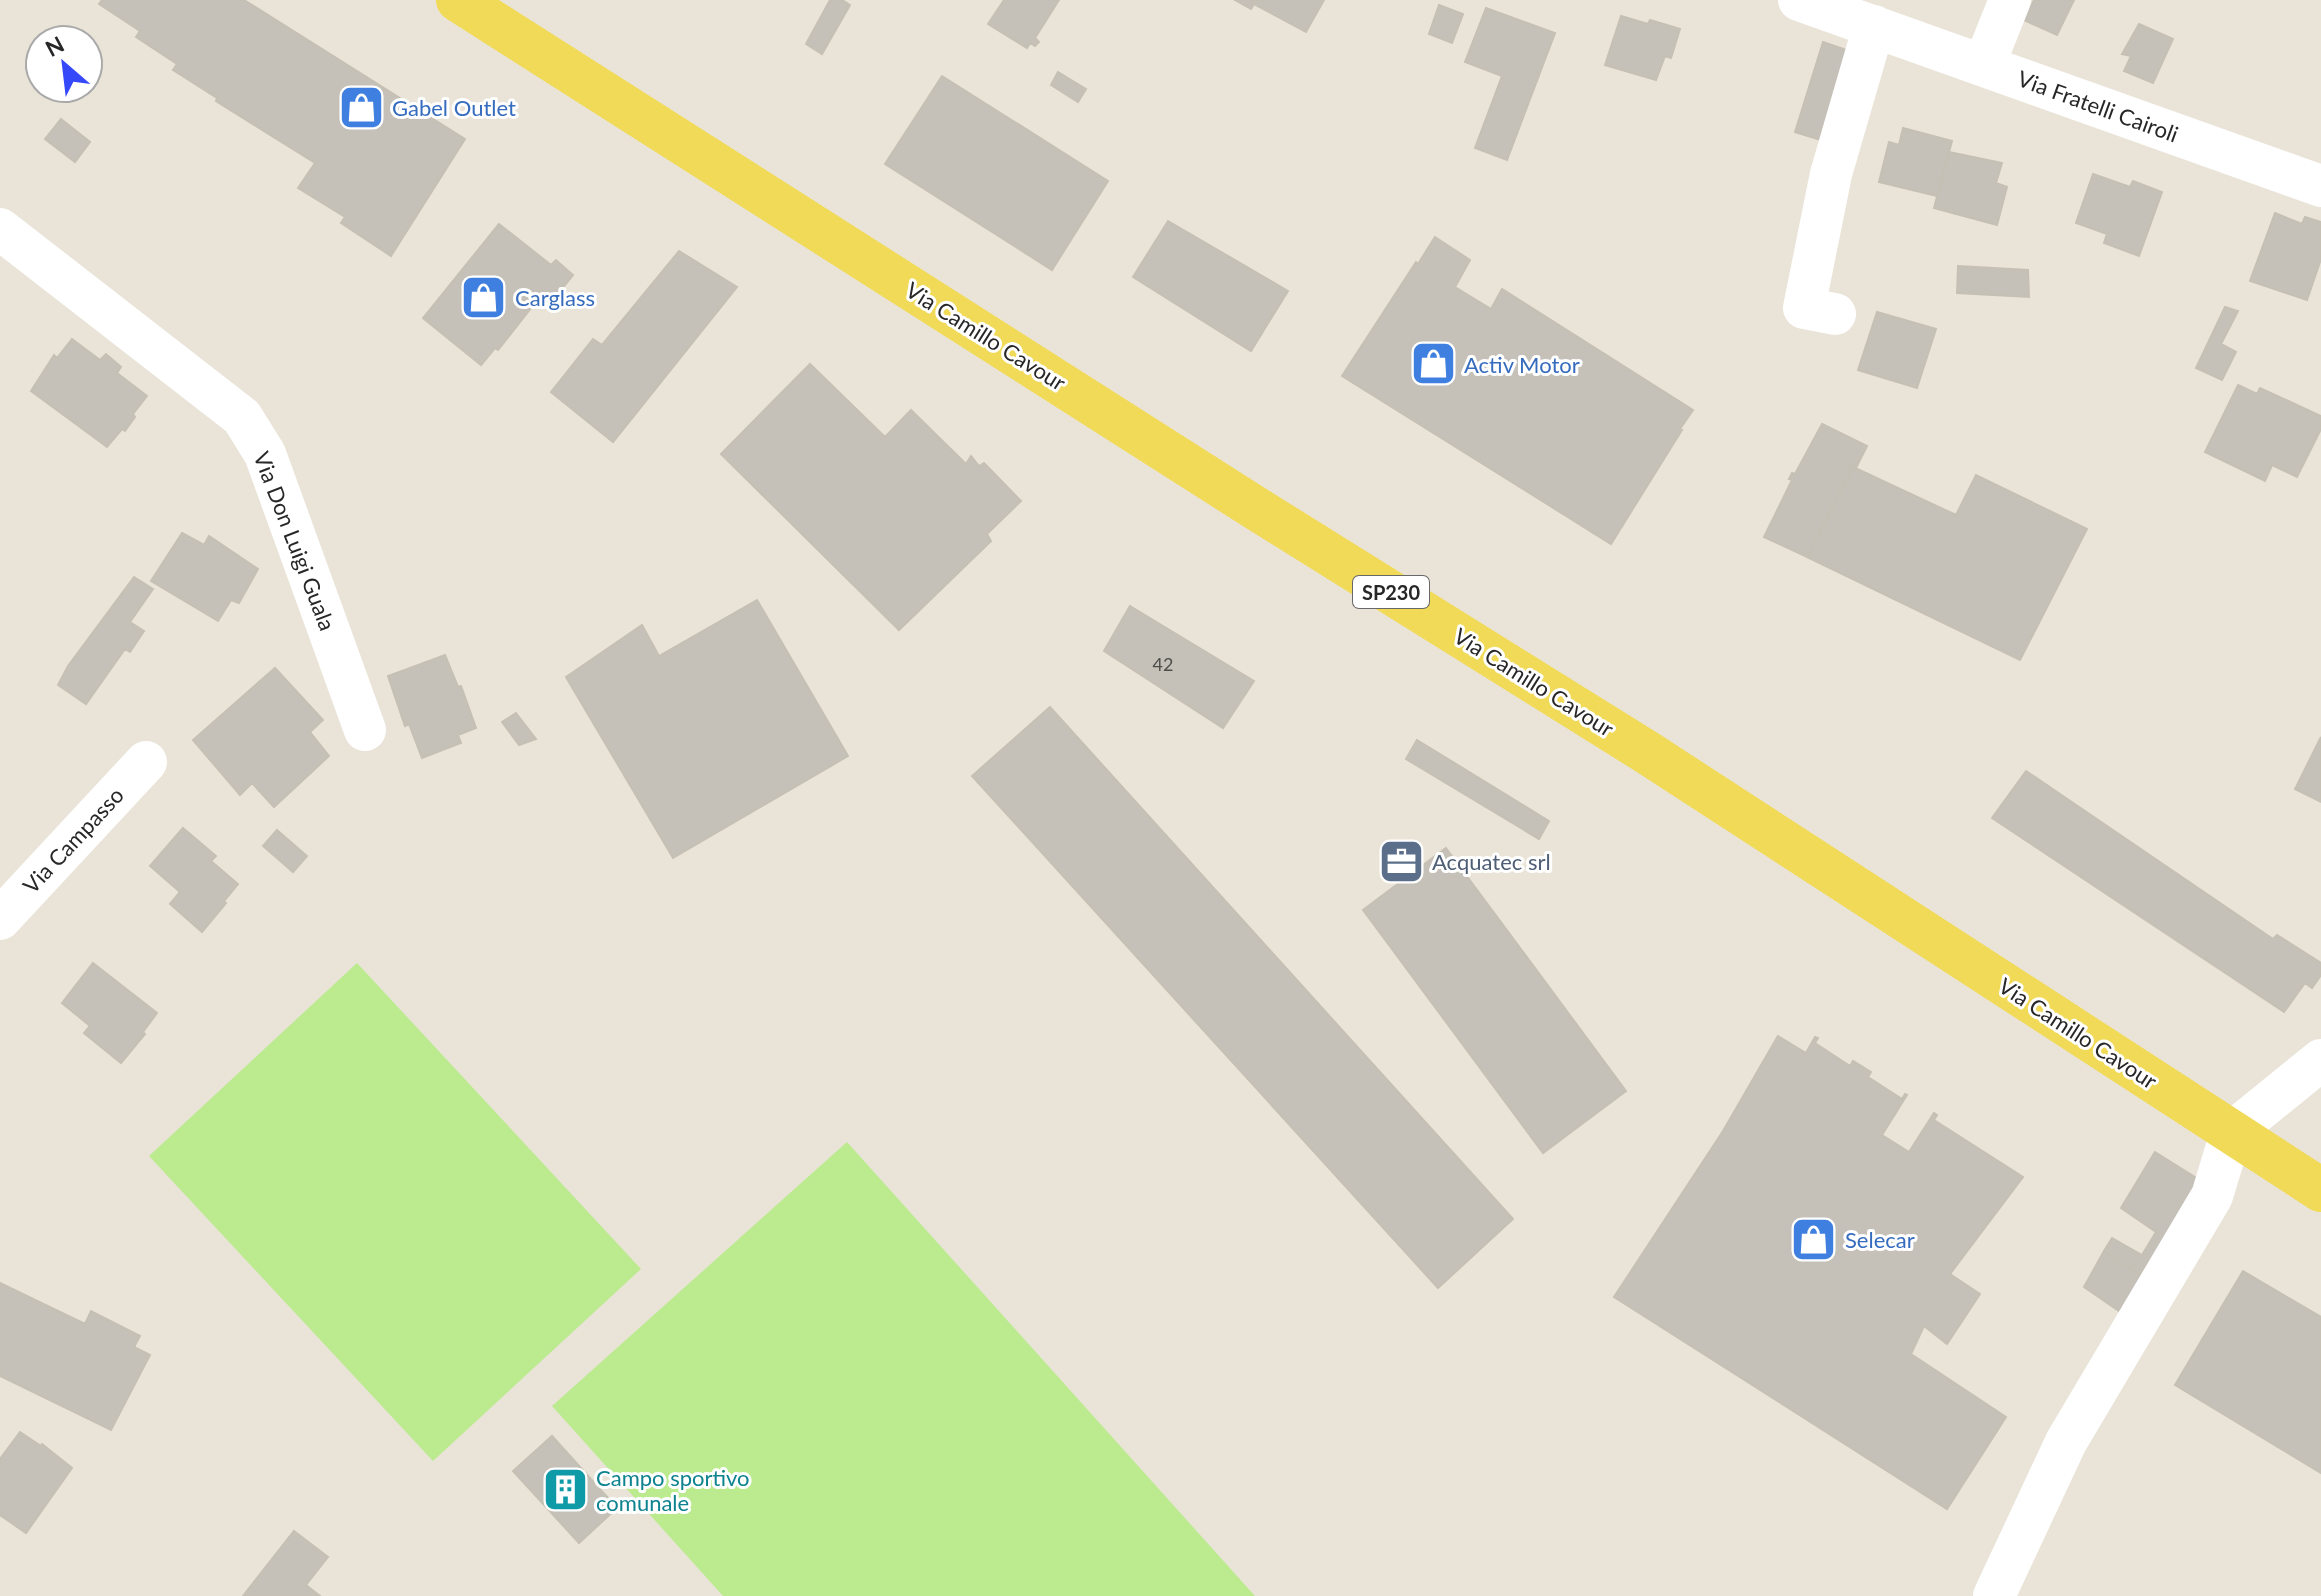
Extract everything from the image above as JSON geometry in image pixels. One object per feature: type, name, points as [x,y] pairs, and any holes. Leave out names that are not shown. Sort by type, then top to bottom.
[{"type":"main road","name":"Via Camillo Cavour","points":[[458,0],[1244,501],[1648,753],[2321,1190]]},
{"type":"street","name":"Via Fratelli Cairoli","points":[[1799,0],[2321,186]]},
{"type":"street","points":[[1984,65],[2010,0]]},
{"type":"street","points":[[1835,314],[1804,308],[1831,174],[1874,26]]},
{"type":"street","name":"Via Don Luigi Guala","points":[[0,229],[242,417],[265,454],[365,730]]},
{"type":"street","name":"Via Campasso","points":[[0,919],[146,762]]},
{"type":"street","points":[[1994,1596],[2066,1442],[2212,1196],[2231,1133],[2321,1060]]},
{"type":"green space","points":[[357,963],[641,1269],[433,1461],[149,1156]]},
{"type":"green space","points":[[847,1142],[1255,1596],[723,1596],[552,1406]]},
{"type":"building","points":[[102,0],[244,0],[465,139],[391,256],[341,223],[345,217],[298,188],[315,163],[173,70],[177,64],[136,37],[140,31],[99,4]]},
{"type":"building","points":[[830,0],[842,0],[850,5],[822,54],[806,44]]},
{"type":"building","points":[[1004,0],[1059,0],[1035,38],[1039,42],[1035,46],[1030,43],[1027,48],[988,24]]},
{"type":"building","points":[[1235,0],[1324,0],[1306,32],[1254,4],[1251,9]]},
{"type":"building","points":[[2034,0],[2074,0],[2057,35],[2024,20]]},
{"type":"building","points":[[1439,5],[1463,14],[1452,43],[1429,34]]},
{"type":"building","points":[[1486,8],[1555,33],[1507,160],[1475,148],[1502,76],[1465,62]]},
{"type":"building","points":[[1621,16],[1680,29],[1671,58],[1665,56],[1656,80],[1605,65]]},
{"type":"building","points":[[2139,24],[2173,39],[2153,83],[2124,71],[2131,56],[2122,54]]},
{"type":"building","points":[[1823,42],[1849,51],[1824,141],[1795,132]]},
{"type":"building","points":[[1058,72],[1086,89],[1078,102],[1051,85]]},
{"type":"building","points":[[942,76],[1108,181],[1052,270],[885,164]]},
{"type":"building","points":[[61,119],[90,142],[75,162],[45,139]]},
{"type":"building","points":[[1903,128],[1952,141],[1937,196],[1879,182],[1889,142],[1899,145]]},
{"type":"building","points":[[1949,152],[2002,163],[1996,183],[2007,187],[1997,225],[1934,208]]},
{"type":"building","points":[[2093,174],[2130,187],[2133,181],[2162,192],[2139,256],[2104,243],[2107,234],[2076,223]]},
{"type":"building","points":[[2275,213],[2302,224],[2305,217],[2321,222],[2321,259],[2307,300],[2250,281]]},
{"type":"building","points":[[1168,221],[1288,291],[1251,351],[1133,277]]},
{"type":"building","points":[[499,224],[551,265],[556,260],[573,275],[548,306],[539,298],[498,350],[495,348],[481,365],[423,318]]},
{"type":"building","points":[[1435,237],[1470,260],[1455,287],[1491,309],[1502,289],[1693,410],[1611,544],[1342,376]]},
{"type":"building","points":[[679,251],[737,287],[613,442],[551,392],[593,339],[602,345]]},
{"type":"building","points":[[1958,266],[2028,270],[2029,297],[1957,293]]},
{"type":"building","points":[[2225,307],[2238,311],[2221,344],[2236,352],[2222,380],[2196,368]]},
{"type":"building","points":[[1877,312],[1936,329],[1917,388],[1858,370]]},
{"type":"building","points":[[72,339],[100,360],[106,354],[121,367],[117,373],[147,396],[125,431],[122,429],[107,447],[31,391],[54,355],[57,358]]},
{"type":"building","points":[[810,364],[885,437],[911,410],[966,464],[971,456],[979,466],[984,463],[1021,501],[987,534],[991,541],[899,630],[721,454]]},
{"type":"building","points":[[2238,385],[2257,394],[2260,388],[2321,416],[2321,429],[2297,477],[2272,465],[2265,481],[2205,452]]},
{"type":"building","points":[[1822,424],[1867,446],[1807,557],[1764,537],[1792,480],[1789,479],[1792,473],[1795,474]]},
{"type":"building","points":[[1853,467],[1956,515],[1976,475],[2087,529],[2020,660],[1807,557]]},
{"type":"building","points":[[182,533],[204,545],[209,536],[258,569],[239,603],[231,600],[218,621],[151,581]]},
{"type":"building","points":[[134,577],[153,589],[130,622],[144,631],[130,652],[125,649],[86,704],[58,685],[68,666]]},
{"type":"building","points":[[757,600],[848,756],[673,858],[566,677],[642,625],[659,656]]},
{"type":"building","points":[[1130,606],[1254,681],[1223,728],[1104,651]]},
{"type":"building","points":[[445,655],[458,687],[461,686],[476,728],[458,735],[461,743],[422,758],[409,724],[405,726],[388,676]]},
{"type":"building","points":[[275,668],[323,720],[310,732],[329,756],[274,807],[252,783],[240,795],[193,740]]},
{"type":"building","points":[[1050,707],[1513,1219],[1438,1288],[972,776]]},
{"type":"building","points":[[516,713],[536,739],[519,745],[502,722]]},
{"type":"building","points":[[2321,737],[2321,802],[2295,789]]},
{"type":"building","points":[[1417,740],[1549,821],[1539,839],[1406,759]]},
{"type":"building","points":[[2026,771],[2273,939],[2277,935],[2321,963],[2321,975],[2312,988],[2305,983],[2284,1012],[1992,818]]},
{"type":"building","points":[[183,828],[216,856],[211,861],[238,884],[202,932],[170,904],[180,892],[150,866]]},
{"type":"building","points":[[277,830],[307,856],[293,872],[263,846]]},
{"type":"building","points":[[1446,848],[1626,1091],[1543,1153],[1363,910]]},
{"type":"building","points":[[93,963],[157,1013],[143,1032],[145,1034],[121,1063],[84,1033],[90,1026],[62,1003]]},
{"type":"building","name":"Selecar","points":[[1778,1036],[1806,1053],[1815,1037],[1818,1038],[1815,1043],[1850,1066],[1853,1061],[1871,1072],[1868,1077],[1902,1099],[1907,1095],[1882,1135],[1909,1152],[1934,1113],[1937,1115],[1934,1120],[2023,1177],[1950,1274],[1980,1294],[1947,1344],[1924,1326],[1911,1354],[2006,1417],[1947,1509],[1614,1297],[1723,1131]]},
{"type":"building","points":[[2155,1152],[2201,1181],[2154,1284],[2104,1251],[2112,1238],[2142,1255],[2156,1232],[2121,1208]]},
{"type":"building","points":[[2104,1251],[2154,1284],[2126,1316],[2084,1287]]},
{"type":"building","points":[[2243,1271],[2321,1317],[2321,1473],[2175,1385]]},
{"type":"building","points":[[0,1283],[85,1324],[91,1311],[140,1336],[134,1347],[150,1355],[111,1430],[0,1376]]},
{"type":"building","points":[[20,1432],[42,1444],[72,1468],[26,1533],[0,1515],[0,1459]]},
{"type":"building","name":"Campo sportivo comunale","points":[[552,1436],[617,1508],[579,1543],[513,1471]]},
{"type":"building","points":[[294,1531],[328,1557],[306,1585],[320,1596],[243,1596]]},
{"type":"place","name":"Gabel Outlet","points":[[361,107]]},
{"type":"place","name":"Carglass","points":[[484,297]]},
{"type":"place","name":"Activ Motor","points":[[1433,364]]},
{"type":"place","name":"Acquatec srl","points":[[1401,861]]},
{"type":"place","name":"Selecar","points":[[1814,1239]]},
{"type":"place","name":"Campo sportivo comunale","points":[[565,1490]]}]
